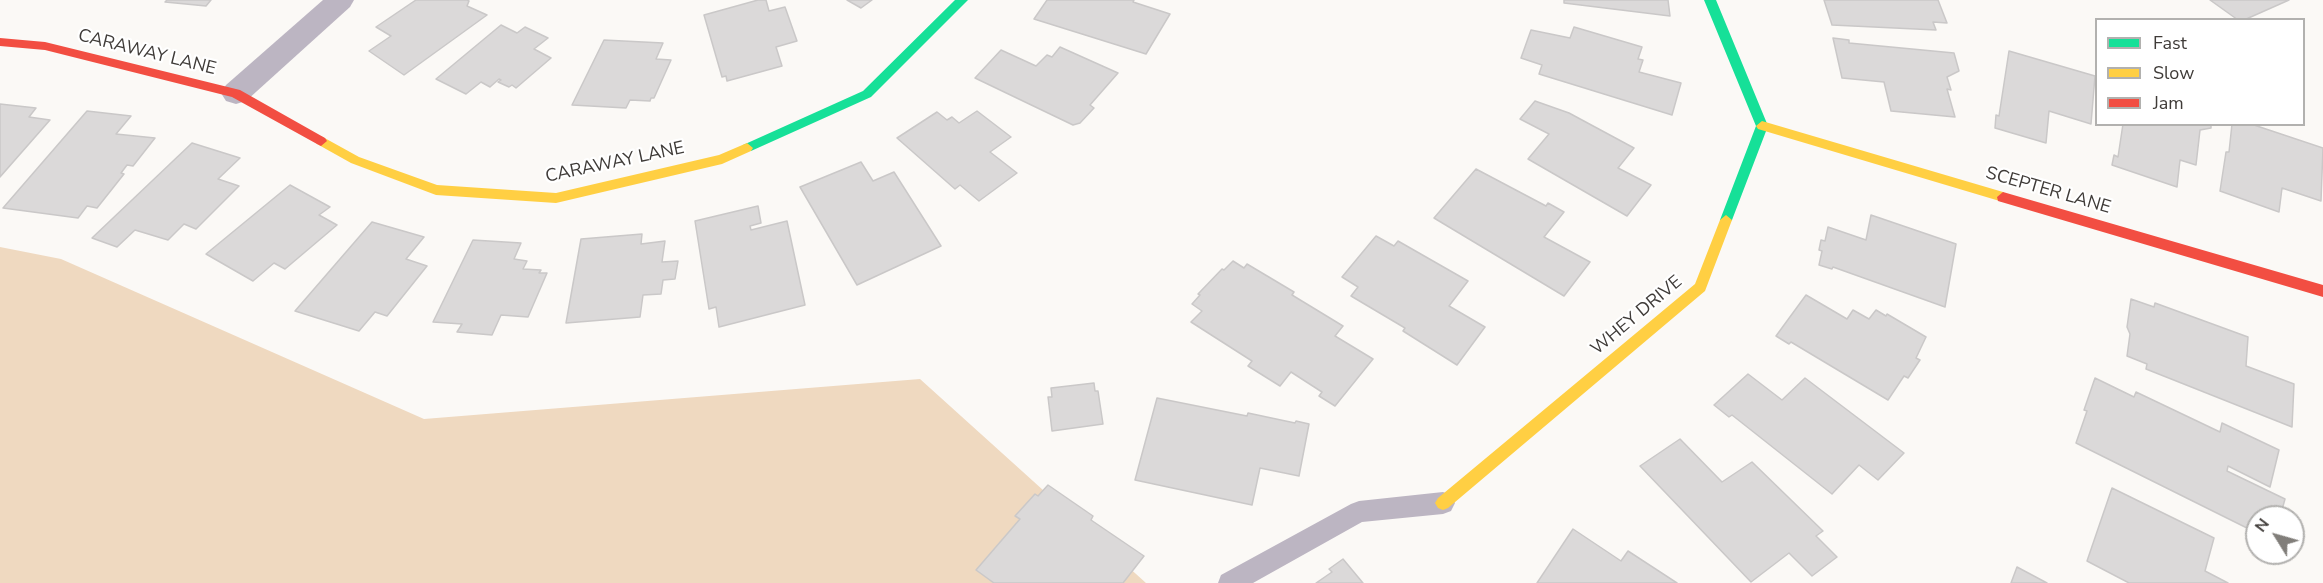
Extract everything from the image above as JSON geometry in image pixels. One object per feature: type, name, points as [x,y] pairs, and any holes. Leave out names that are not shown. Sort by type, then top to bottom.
[{"type":"street","points":[[236,93],[340,0]]},
{"type":"street","name":"CARAWAY LANE","points":[[0,42],[45,46],[236,93],[355,160],[436,190],[556,198],[722,159],[867,94],[962,0]]},
{"type":"street","points":[[1710,0],[1762,126]]},
{"type":"street","name":"SCEPTER LANE","points":[[1762,126],[2323,291]]},
{"type":"street","name":"WHEY DRIVE","points":[[1443,503],[1700,287],[1762,126]]},
{"type":"lane","points":[[1230,583],[1359,512],[1443,503]]},
{"type":"shaded area","points":[[0,247],[61,259],[424,419],[920,379],[1146,583],[0,583]]},
{"type":"building","points":[[167,0],[211,0],[206,6],[165,2]]},
{"type":"building","points":[[416,0],[467,0],[469,1],[467,6],[487,15],[404,75],[369,51],[391,36],[376,27]]},
{"type":"building","points":[[758,0],[766,0],[769,11],[785,7],[797,41],[776,47],[782,66],[727,81],[726,76],[722,77],[704,15]]},
{"type":"building","points":[[847,0],[872,0],[861,8]]},
{"type":"building","points":[[1047,0],[1134,0],[1133,2],[1170,14],[1146,54],[1034,19]]},
{"type":"building","points":[[1564,0],[1668,0],[1670,16],[1564,3]]},
{"type":"building","points":[[1824,0],[1938,0],[1947,23],[1933,22],[1936,30],[1832,25]]},
{"type":"building","points":[[2210,0],[2289,0],[2248,18],[2235,18]]},
{"type":"building","points":[[501,25],[517,33],[525,27],[548,38],[534,49],[551,58],[516,88],[498,82],[501,80],[499,79],[490,87],[481,82],[466,94],[436,79]]},
{"type":"building","points":[[1574,27],[1642,47],[1638,59],[1643,60],[1639,72],[1681,83],[1672,115],[1539,74],[1542,65],[1521,58],[1531,30],[1570,38]]},
{"type":"building","points":[[1833,38],[1849,40],[1849,43],[1954,53],[1959,71],[1947,77],[1951,90],[1947,89],[1955,117],[1891,111],[1884,82],[1842,78]]},
{"type":"building","points":[[604,40],[663,43],[656,59],[671,60],[654,98],[650,101],[630,100],[626,108],[572,105]]},
{"type":"building","points":[[1060,47],[1118,73],[1090,105],[1094,108],[1080,123],[1073,125],[975,78],[1001,50],[1036,66],[1047,55],[1052,57]]},
{"type":"building","points":[[2009,51],[2095,76],[2091,124],[2049,111],[2046,143],[1995,128]]},
{"type":"building","points":[[1535,101],[1569,113],[1634,148],[1618,168],[1651,185],[1627,216],[1528,159],[1549,134],[1520,119]]},
{"type":"building","points":[[0,104],[36,108],[29,117],[50,120],[0,177]]},
{"type":"building","points":[[87,111],[131,116],[116,134],[155,138],[133,166],[127,165],[121,173],[124,174],[97,208],[87,206],[78,218],[3,208]]},
{"type":"building","points":[[977,111],[1011,137],[990,152],[1017,173],[979,201],[960,185],[955,189],[897,138],[937,112],[947,120],[952,117],[959,123]]},
{"type":"building","points":[[2123,126],[2211,126],[2211,128],[2200,130],[2196,165],[2180,160],[2177,187],[2112,165],[2114,155],[2118,157]]},
{"type":"building","points":[[2232,126],[2257,126],[2323,148],[2321,201],[2282,188],[2279,212],[2220,191],[2226,152],[2229,152]]},
{"type":"building","points":[[192,143],[240,158],[218,179],[239,186],[196,229],[184,224],[168,240],[135,230],[117,247],[92,238]]},
{"type":"building","points":[[861,162],[873,181],[894,172],[941,246],[857,285],[800,187]]},
{"type":"building","points":[[1476,169],[1546,206],[1548,203],[1564,212],[1544,237],[1590,262],[1564,296],[1434,218]]},
{"type":"building","points":[[290,185],[330,207],[319,215],[337,225],[285,269],[274,263],[253,281],[206,254]]},
{"type":"building","points":[[758,206],[761,223],[750,226],[751,230],[787,221],[805,305],[719,327],[716,307],[709,309],[695,221]]},
{"type":"building","points":[[1871,215],[1956,244],[1945,307],[1833,267],[1832,269],[1819,265],[1822,251],[1819,250],[1821,240],[1825,241],[1828,227],[1866,240]]},
{"type":"building","points":[[372,222],[424,237],[406,259],[427,266],[387,316],[375,312],[359,331],[295,311]]},
{"type":"building","points":[[642,234],[641,244],[665,241],[662,262],[678,261],[675,279],[663,280],[661,294],[643,295],[640,317],[566,323],[581,239]]},
{"type":"building","points":[[1376,236],[1394,246],[1398,241],[1468,281],[1449,306],[1485,327],[1457,365],[1403,331],[1405,328],[1351,296],[1358,287],[1342,277]]},
{"type":"building","points":[[473,240],[521,243],[514,259],[527,261],[523,269],[541,270],[539,273],[547,273],[528,317],[501,315],[492,335],[457,332],[462,324],[433,322]]},
{"type":"building","points":[[1233,261],[1244,268],[1247,264],[1294,292],[1292,295],[1343,326],[1335,336],[1373,359],[1335,406],[1319,396],[1322,392],[1291,372],[1280,386],[1248,366],[1252,361],[1191,322],[1202,311],[1192,304],[1200,295],[1198,294]]},
{"type":"building","points":[[1806,295],[1847,319],[1853,310],[1869,319],[1876,310],[1926,337],[1916,358],[1920,360],[1908,378],[1904,376],[1888,400],[1791,342],[1789,344],[1776,336]]},
{"type":"building","points":[[2131,299],[2154,307],[2155,303],[2248,337],[2246,366],[2294,384],[2292,427],[2146,369],[2147,364],[2127,356],[2130,334],[2127,327]]},
{"type":"building","points":[[1748,374],[1782,400],[1805,378],[1904,453],[1878,480],[1859,465],[1832,494],[1732,415],[1729,417],[1714,405]]},
{"type":"building","points":[[2095,378],[2134,397],[2136,392],[2220,432],[2222,423],[2279,450],[2270,487],[2228,466],[2227,471],[2285,499],[2283,505],[2245,505],[2245,527],[2076,443],[2087,411],[2084,410]]},
{"type":"building","points":[[1094,383],[1095,391],[1098,391],[1103,424],[1052,431],[1048,397],[1052,397],[1051,388]]},
{"type":"building","points":[[1157,398],[1247,416],[1248,413],[1309,424],[1299,476],[1260,468],[1252,505],[1135,480]]},
{"type":"building","points":[[1680,439],[1722,482],[1752,462],[1823,531],[1816,536],[1837,557],[1812,576],[1789,553],[1751,582],[1640,466]]},
{"type":"building","points":[[1048,485],[1093,516],[1091,520],[1144,556],[1123,583],[994,583],[976,570],[1020,519],[1015,516],[1035,494],[1038,496]]},
{"type":"building","points":[[2112,488],[2214,538],[2205,571],[2228,583],[2129,583],[2087,561]]},
{"type":"building","points":[[1573,529],[1621,561],[1628,551],[1677,583],[1537,583]]},
{"type":"building","points":[[1343,559],[1363,583],[1316,583],[1332,572],[1329,569]]},
{"type":"building","points":[[2017,567],[2047,583],[2011,583]]},
{"type":"traffic: fast","points":[[747,148],[867,94],[962,0]]},
{"type":"traffic: fast","points":[[1710,0],[1762,126],[1726,220]]},
{"type":"traffic: slow","points":[[1762,126],[2003,197]]},
{"type":"traffic: slow","points":[[321,141],[355,160],[436,190],[556,198],[722,159],[747,148]]},
{"type":"traffic: slow","points":[[1443,503],[1700,287],[1726,220]]},
{"type":"traffic: jam","points":[[0,42],[45,46],[236,93],[321,141]]},
{"type":"traffic: jam","points":[[2003,197],[2323,291]]}]
